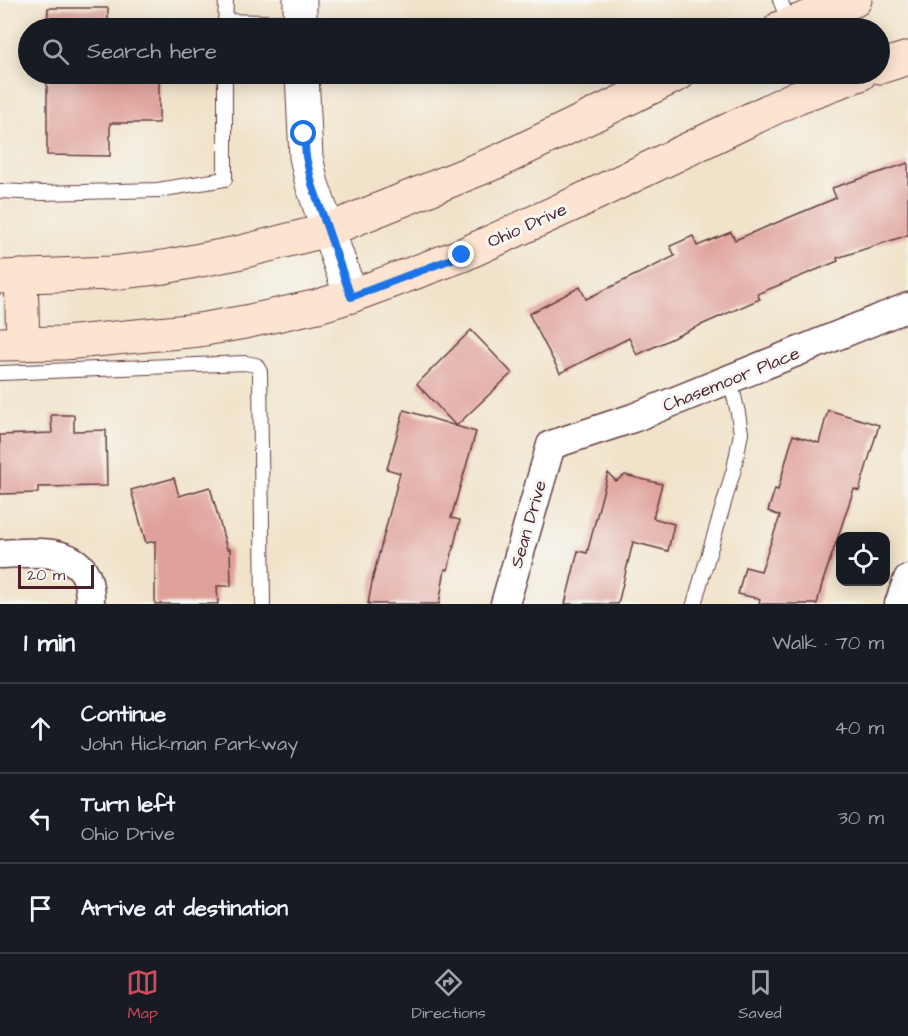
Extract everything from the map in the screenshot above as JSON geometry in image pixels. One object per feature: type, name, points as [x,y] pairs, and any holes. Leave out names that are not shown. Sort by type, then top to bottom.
[{"type":"main road","points":[[783,18],[855,0]]},
{"type":"main road","points":[[890,64],[908,58]]},
{"type":"main road","points":[[11,344],[10,277],[112,273],[164,267],[237,253],[328,230],[490,165],[658,84]]},
{"type":"main road","name":"Ohio Drive","points":[[11,344],[64,344],[198,330],[245,322],[351,297],[462,255],[797,97],[833,84]]},
{"type":"street","points":[[302,84],[306,157],[312,184],[351,297]]},
{"type":"street","name":"Chasemoor Place","points":[[551,445],[633,418],[908,307]]},
{"type":"street","name":"Sean Drive","points":[[505,604],[551,445]]},
{"type":"street","points":[[0,554],[45,553],[72,560],[86,574],[90,604]]},
{"type":"street","points":[[899,604],[908,579]]},
{"type":"lane","points":[[225,18],[226,0]]},
{"type":"lane","points":[[0,191],[43,194],[159,190],[225,178],[225,84]]},
{"type":"lane","points":[[0,373],[245,363],[256,365],[260,372],[264,604]]},
{"type":"lane","points":[[694,604],[734,469],[741,433],[729,380]]},
{"type":"building","points":[[48,8],[108,8],[108,18],[48,18]]},
{"type":"building","points":[[47,84],[159,84],[159,123],[110,123],[110,156],[47,155]]},
{"type":"building","points":[[908,163],[908,235],[837,258],[838,261],[757,294],[760,299],[637,355],[629,338],[560,373],[529,314],[580,287],[586,299],[675,256],[670,246],[693,236],[697,246],[731,232],[735,240],[836,198],[832,188]]},
{"type":"building","points":[[471,330],[512,373],[456,426],[417,384]]},
{"type":"building","points":[[404,410],[476,432],[451,518],[460,520],[448,570],[445,569],[439,604],[368,604],[400,473],[387,469]]},
{"type":"building","points":[[828,410],[879,425],[859,491],[854,489],[840,532],[836,532],[836,542],[817,604],[759,604],[760,599],[738,594],[745,567],[761,571],[780,516],[768,511],[775,489],[778,490],[793,435],[819,443]]},
{"type":"building","points":[[51,415],[74,415],[74,431],[106,430],[107,486],[38,487],[38,493],[0,494],[0,435],[52,433]]},
{"type":"building","points":[[608,473],[616,481],[625,475],[662,484],[653,518],[674,524],[668,551],[633,542],[618,604],[565,604],[578,551],[587,553]]},
{"type":"building","points":[[174,478],[179,496],[210,487],[227,549],[230,549],[231,586],[217,586],[218,604],[155,604],[155,541],[146,543],[131,490]]},
{"type":"route","points":[[304,134],[312,184],[351,297],[462,255]]}]
